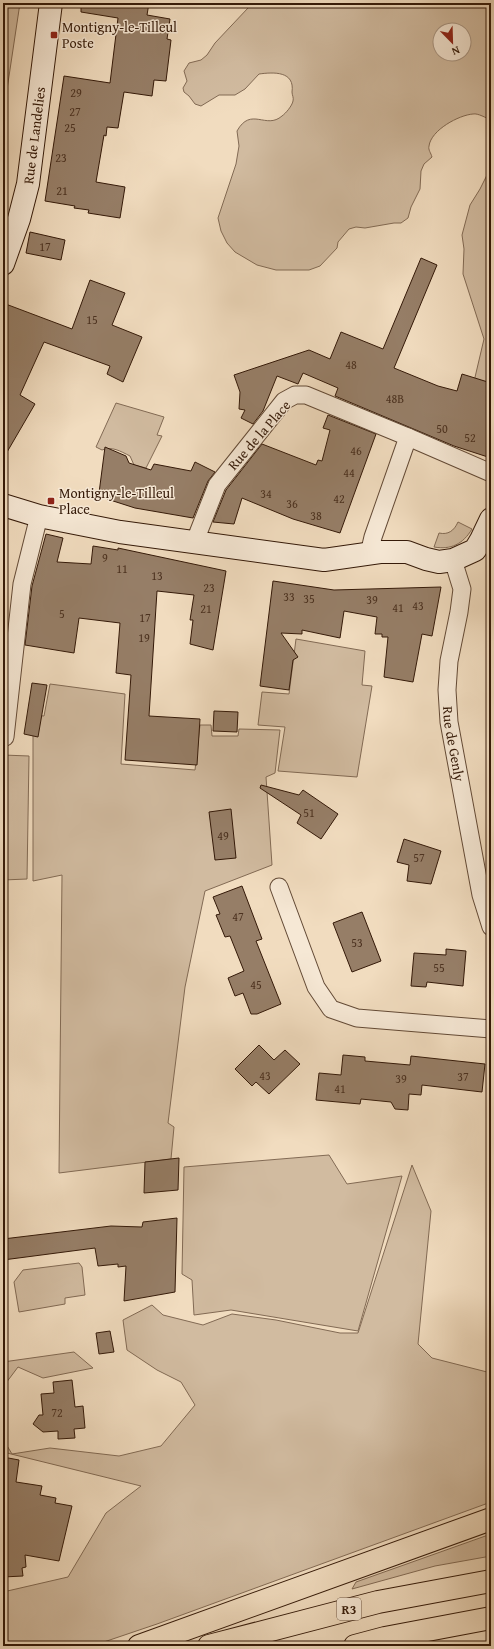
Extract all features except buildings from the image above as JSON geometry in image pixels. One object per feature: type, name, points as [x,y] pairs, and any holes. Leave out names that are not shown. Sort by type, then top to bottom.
[{"type":"highway","points":[[139,1646],[491,1519]]},
{"type":"highway","name":"R3","points":[[209,1646],[378,1602],[491,1580]]},
{"type":"highway","points":[[355,1646],[385,1638],[491,1618]]},
{"type":"main road","name":"Rue de Landelies","points":[[3,264],[19,219],[28,184],[51,3]]},
{"type":"main road","points":[[3,505],[39,516],[120,532],[195,541],[324,560],[369,554],[407,552],[439,562],[454,560],[475,550],[491,519]]},
{"type":"street","name":"Rue de la Place","points":[[195,541],[217,485],[284,401],[295,395],[306,395],[491,473]]},
{"type":"street","points":[[369,554],[373,537],[408,437]]},
{"type":"street","points":[[5,737],[22,584],[39,516]]},
{"type":"street","name":"Rue de Genly","points":[[454,560],[462,589],[449,662],[447,690],[449,722],[479,887],[491,927]]},
{"type":"street","points":[[279,888],[316,987],[331,1009],[357,1018],[491,1030]]},
{"type":"shaded area","points":[[3,3],[20,3],[3,116]]},
{"type":"shaded area","points":[[251,3],[491,3],[491,120],[477,114],[467,115],[446,124],[435,134],[429,147],[432,157],[424,164],[421,171],[420,189],[411,207],[408,218],[401,223],[349,229],[338,242],[337,248],[320,266],[309,270],[276,270],[257,265],[235,252],[227,243],[221,231],[218,218],[236,164],[239,146],[237,131],[242,124],[248,120],[253,119],[270,121],[276,120],[282,116],[289,109],[293,100],[292,85],[290,80],[282,74],[259,74],[245,89],[235,95],[219,95],[201,106],[195,104],[184,92],[183,88],[187,81],[184,71],[189,63],[201,60],[207,55],[215,43]]},
{"type":"shaded area","points":[[491,154],[491,396],[472,390],[484,339],[463,274],[464,249],[462,235],[470,205],[488,173]]},
{"type":"shaded area","points":[[116,403],[164,417],[157,435],[162,436],[146,468],[134,465],[130,456],[119,451],[113,449],[102,450],[96,447]]},
{"type":"shaded area","points":[[458,522],[472,529],[465,539],[451,547],[434,547],[439,533],[450,532],[455,528]]},
{"type":"shaded area","points":[[296,639],[365,651],[362,685],[372,686],[357,777],[278,771],[285,727],[258,725],[262,692],[289,694]]},
{"type":"shaded area","points":[[50,684],[125,694],[121,764],[195,770],[200,725],[211,725],[212,736],[238,736],[239,729],[280,730],[275,773],[266,777],[272,865],[205,891],[185,987],[168,1123],[174,1127],[171,1159],[59,1173],[62,875],[33,881],[33,715],[44,716]]},
{"type":"shaded area","points":[[3,755],[29,756],[27,879],[3,880]]},
{"type":"shaded area","points":[[329,1155],[347,1184],[402,1176],[358,1331],[231,1310],[194,1315],[192,1280],[182,1274],[184,1167]]},
{"type":"shaded area","points":[[412,1165],[431,1211],[418,1344],[432,1358],[491,1373],[491,1502],[157,1624],[92,1646],[3,1646],[3,1592],[68,1577],[106,1513],[141,1486],[3,1452],[3,1439],[12,1454],[50,1448],[119,1456],[161,1446],[195,1405],[181,1382],[157,1370],[127,1350],[123,1320],[152,1305],[163,1315],[203,1325],[232,1314],[276,1320],[340,1333],[358,1333]]},
{"type":"shaded area","points":[[79,1263],[82,1267],[85,1295],[65,1298],[65,1304],[19,1312],[14,1282],[23,1270]]},
{"type":"shaded area","points":[[74,1352],[93,1368],[43,1378],[18,1367],[3,1387],[3,1362]]},
{"type":"shaded area","points":[[491,1534],[491,1556],[435,1566],[352,1589],[356,1582]]},
{"type":"place","name":"Montigny-le-Tilleul Poste","points":[[54,35]]},
{"type":"place","name":"Montigny-le-Tilleul Place","points":[[51,501]]}]
